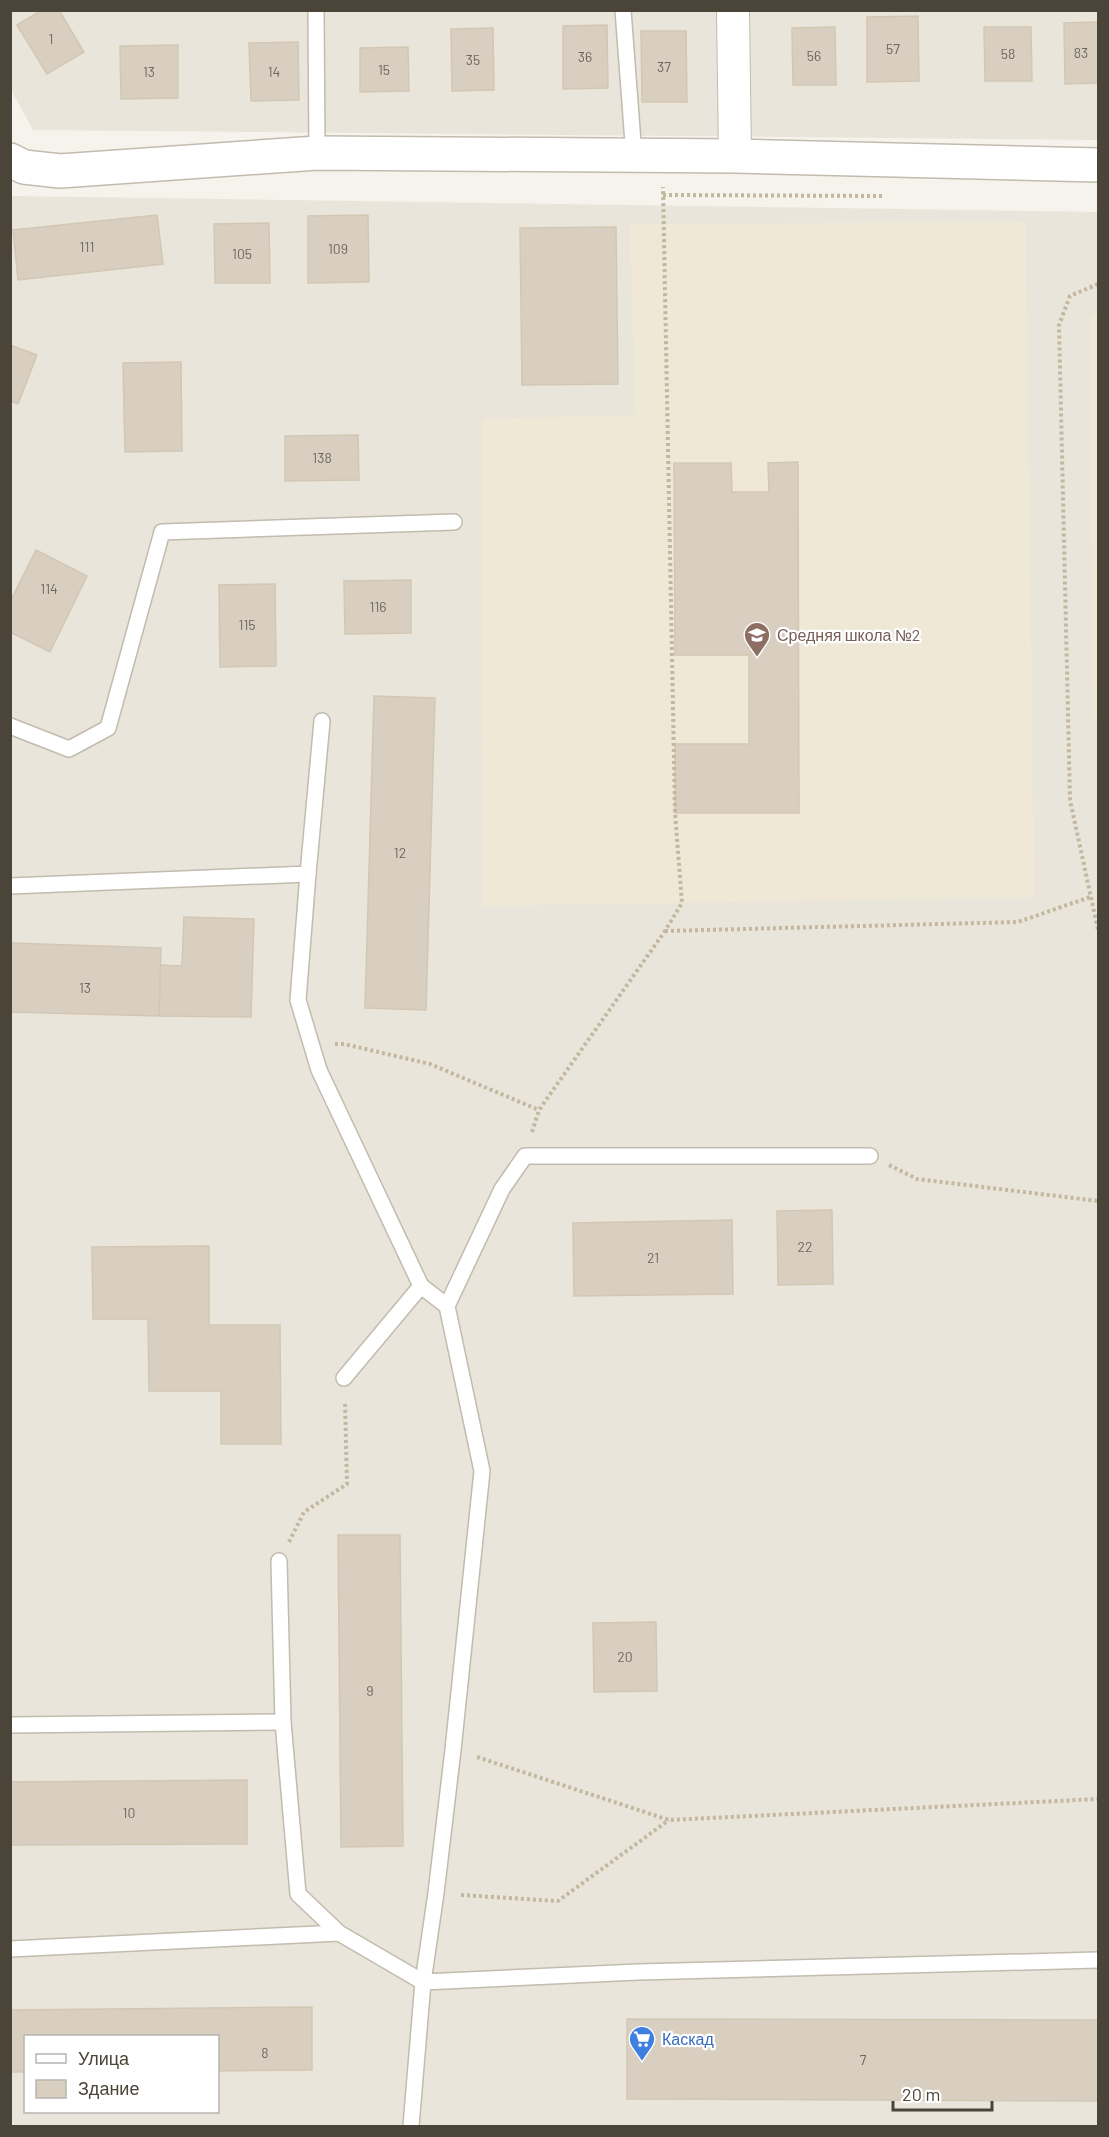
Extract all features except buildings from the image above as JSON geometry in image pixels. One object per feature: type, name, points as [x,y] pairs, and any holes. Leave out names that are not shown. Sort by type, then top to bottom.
[{"type":"street","points":[[733,10],[735,156]]},
{"type":"street","points":[[10,160],[24,167],[60,171],[317,153],[735,156],[1098,165]]},
{"type":"lane","points":[[316,10],[317,153]]},
{"type":"lane","points":[[622,10],[648,156]]},
{"type":"lane","points":[[10,726],[69,749],[108,728],[162,532],[454,522]]},
{"type":"lane","points":[[322,721],[298,1000],[324,1080],[420,1286],[447,1306]]},
{"type":"lane","points":[[10,886],[308,874]]},
{"type":"lane","points":[[411,2127],[423,1982],[453,1749],[482,1471],[447,1306],[502,1189],[525,1156],[870,1156]]},
{"type":"lane","points":[[344,1378],[420,1286]]},
{"type":"lane","points":[[279,1561],[283,1722],[298,1894],[339,1933],[423,1982],[638,1972],[1098,1960]]},
{"type":"lane","points":[[10,1725],[283,1722]]},
{"type":"lane","points":[[10,1949],[339,1933]]},
{"type":"path","points":[[525,1156],[539,1110],[665,931],[682,903],[675,813],[663,236],[648,156]]},
{"type":"path","points":[[1098,284],[1070,296],[1059,325],[1070,800],[1098,930]]},
{"type":"path","points":[[665,931],[1018,922],[1090,897]]},
{"type":"path","points":[[311,1043],[344,1044],[430,1064],[539,1110]]},
{"type":"path","points":[[870,1156],[917,1179],[1098,1202]]},
{"type":"path","points":[[279,1561],[304,1512],[347,1484],[344,1378]]},
{"type":"path","points":[[453,1749],[669,1820],[1098,1799]]},
{"type":"path","points":[[436,1893],[558,1901],[669,1820]]},
{"type":"shaded area","points":[[10,11],[1098,11],[1098,140],[33,130],[11,90]]},
{"type":"shaded area","points":[[11,196],[1098,212],[1098,2126],[11,2125]]},
{"type":"shaded area","name":"Средняя школа №2","points":[[1026,222],[1034,897],[483,906],[482,419],[635,415],[630,224]]},
{"type":"shaded area","points":[[1098,310],[1098,718],[1092,718],[1090,318]]},
{"type":"place","name":"Средняя школа №2","points":[[757,658]]},
{"type":"place","name":"Каскад","points":[[642,2062]]}]
